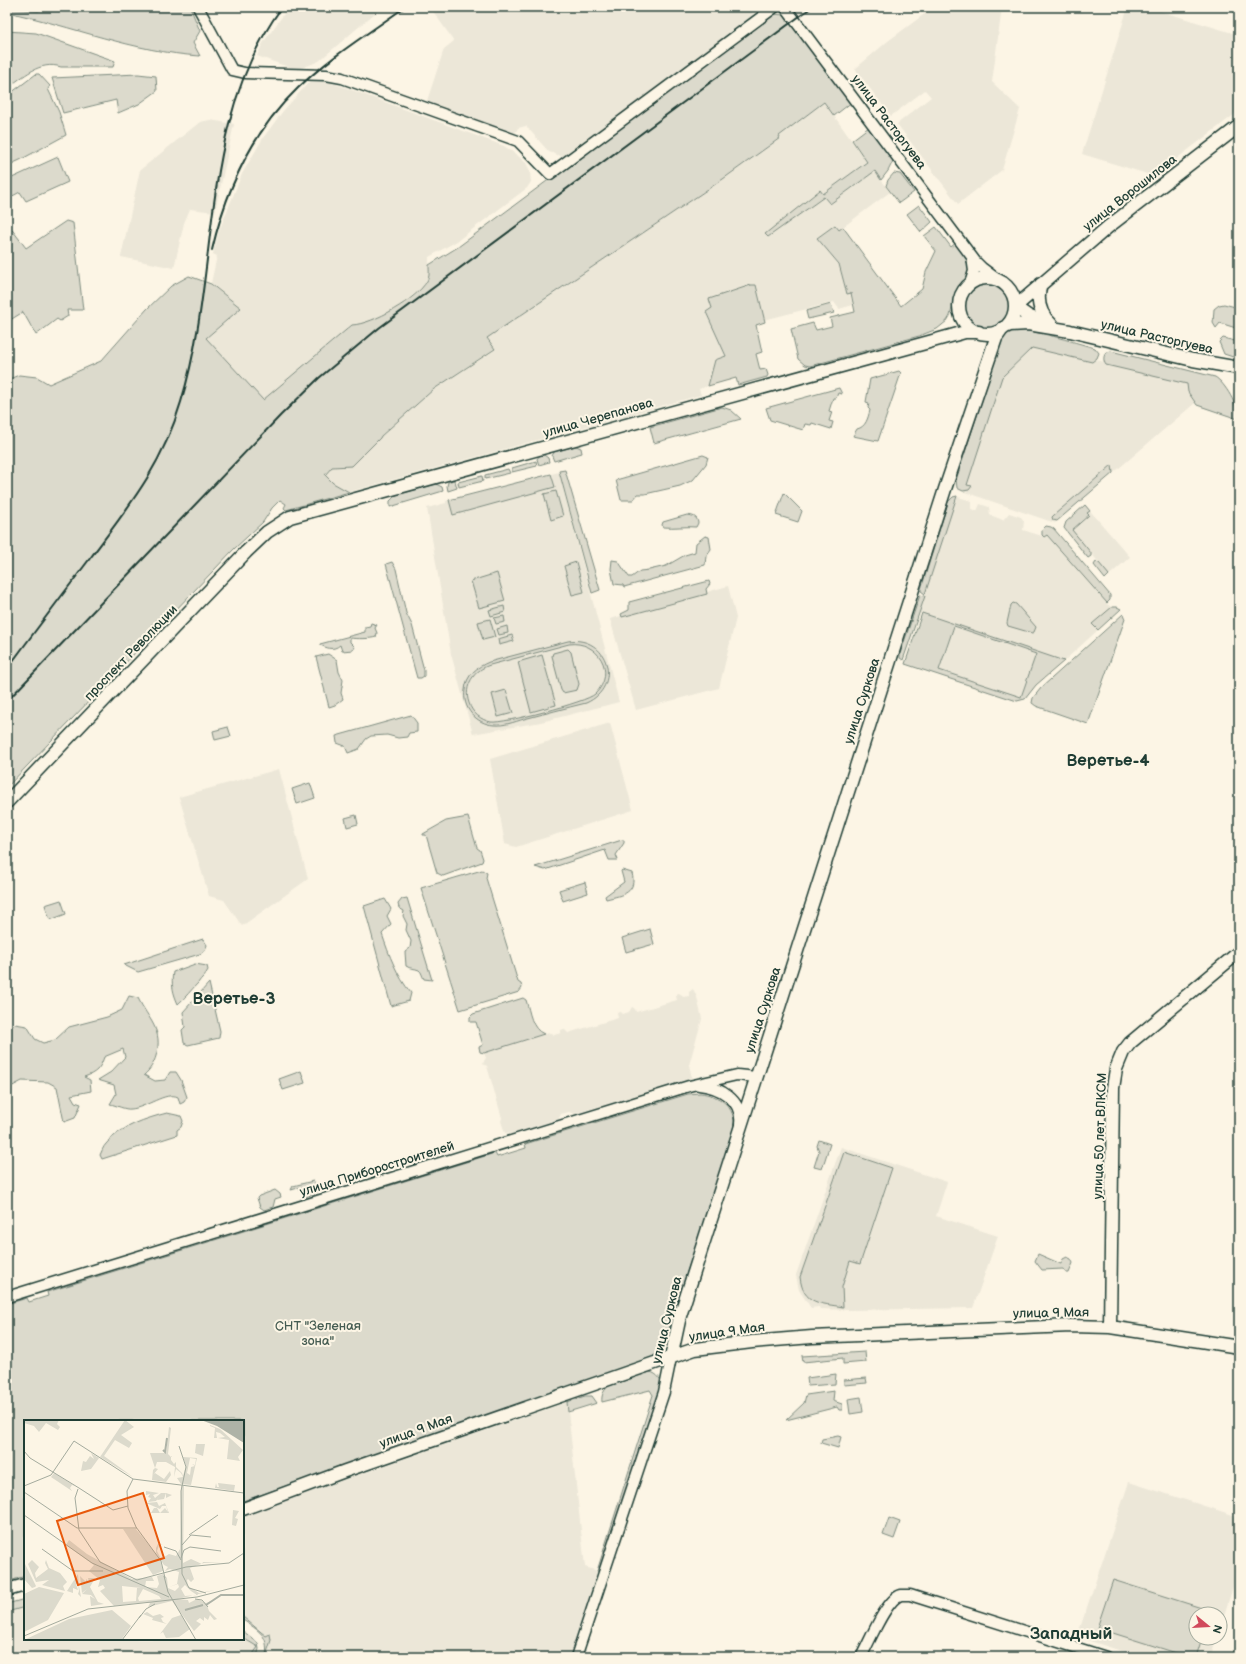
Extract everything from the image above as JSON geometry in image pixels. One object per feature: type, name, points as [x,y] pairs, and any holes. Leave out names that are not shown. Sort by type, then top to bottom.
[{"type":"main road","name":"улица Ворошилова","points":[[1015,306],[1108,227],[1239,126]]},
{"type":"main road","points":[[982,278],[988,278],[1003,283],[1013,296],[1015,306],[1012,317],[1003,328],[991,333],[978,332],[966,324],[960,310],[961,296],[970,284],[982,278]]},
{"type":"main road","name":"улица Ворошилова","points":[[1003,283],[1022,288],[1041,284]]},
{"type":"main road","points":[[1041,284],[1038,304],[1042,315],[1051,324]]},
{"type":"main road","name":"улица Расторгуева","points":[[1015,306],[1034,319],[1069,330],[1178,357],[1239,368]]},
{"type":"main road","name":"улица Черепанова","points":[[929,342],[955,327],[958,322],[960,310]]},
{"type":"main road","name":"улица Расторгуева","points":[[1003,328],[1010,325],[1021,324],[1069,330]]},
{"type":"main road","name":"улица Суркова","points":[[671,1358],[680,1316],[756,1077],[983,373],[997,336],[1003,328]]},
{"type":"main road","name":"улица Черепанова","points":[[276,525],[290,517],[303,513],[965,332],[978,332]]},
{"type":"main road","name":"улица Суркова","points":[[978,332],[986,338],[988,347],[983,373]]},
{"type":"main road","name":"проспект Революции","points":[[7,802],[246,552],[276,525]]},
{"type":"main road","name":"улица 50 лет ВЛКСМ","points":[[1110,1327],[1113,1095],[1116,1069],[1123,1052],[1135,1039],[1239,952]]},
{"type":"main road","name":"улица 9 Мая","points":[[244,1509],[695,1349],[790,1339],[1037,1327],[1110,1327],[1239,1347]]},
{"type":"main road","points":[[7,1590],[24,1585]]},
{"type":"street","points":[[198,7],[232,70],[245,73],[326,75],[342,78],[518,141],[550,174],[775,7]]},
{"type":"street","name":"улица Расторгуева","points":[[785,7],[970,253],[982,268],[1003,283]]},
{"type":"street","name":"улица Расторгуева","points":[[970,253],[974,262],[974,271],[970,284]]},
{"type":"street","name":"улица Приборостроителей","points":[[7,1297],[690,1086],[737,1074],[756,1077]]},
{"type":"street","points":[[690,1086],[706,1086],[730,1096],[735,1102],[740,1114],[740,1128]]},
{"type":"street","name":"улица Суркова","points":[[576,1657],[664,1392],[671,1358]]},
{"type":"street","points":[[861,1657],[887,1607],[893,1600],[900,1596],[916,1596],[1106,1657]]},
{"type":"shaded area","points":[[289,7],[382,7],[319,61],[297,70],[257,56],[263,43]]},
{"type":"shaded area","points":[[430,7],[750,7],[753,15],[564,157],[549,152],[526,126],[518,128],[514,135],[426,104],[444,49],[454,41]]},
{"type":"shaded area","points":[[934,7],[938,7],[939,9],[945,7],[947,10],[950,7],[1002,7],[992,82],[1020,109],[1002,170],[958,204],[897,124],[931,97],[925,90],[891,116],[855,69],[888,41]]},
{"type":"shaded area","points":[[1128,7],[1147,7],[1239,35],[1239,111],[1154,176],[1082,154]]},
{"type":"shaded area","points":[[311,80],[323,80],[344,87],[504,146],[526,163],[530,171],[531,182],[527,188],[457,241],[429,257],[429,276],[423,287],[399,306],[376,319],[363,324],[352,325],[263,400],[206,338],[241,308],[211,283],[217,256],[213,254],[219,231],[242,174],[263,138],[283,111]]},
{"type":"shaded area","points":[[824,102],[867,162],[823,194],[819,190],[768,237],[824,197],[830,204],[875,171],[890,192],[839,230],[835,225],[817,238],[839,264],[847,294],[850,293],[853,305],[839,309],[834,302],[764,320],[756,285],[706,312],[726,356],[715,360],[708,386],[699,389],[701,395],[349,492],[333,483],[325,475],[332,467],[352,466],[381,436],[434,389],[495,350],[487,338],[723,179],[780,138],[779,136]]},
{"type":"shaded area","points":[[210,120],[234,124],[215,212],[190,209],[184,223],[174,268],[121,257],[140,170],[200,122]]},
{"type":"shaded area","points":[[1026,331],[1095,348],[1099,353],[1097,360],[1104,362],[1105,353],[1111,351],[1215,377],[1221,381],[1229,393],[1239,418],[1237,419],[1199,406],[1195,403],[1055,523],[959,490],[955,483],[1002,339]]},
{"type":"shaded area","points":[[559,472],[619,702],[541,722],[473,734],[451,654],[427,508],[446,503],[446,501]]},
{"type":"shaded area","points":[[955,496],[972,501],[972,509],[977,511],[980,504],[989,507],[990,515],[1003,520],[1009,513],[1021,517],[1024,521],[1023,530],[1042,536],[1042,530],[1046,526],[1051,527],[1110,595],[1110,600],[1107,604],[1111,607],[1121,609],[1064,661],[914,611],[918,597],[924,594],[921,589],[948,502]]},
{"type":"shaded area","points":[[1085,505],[1130,557],[1105,579],[1094,565],[1098,562],[1092,554],[1090,557],[1086,557],[1064,528],[1066,522]]},
{"type":"shaded area","points":[[728,586],[736,618],[719,688],[636,710],[610,619]]},
{"type":"shaded area","points":[[954,626],[1036,654],[1021,697],[939,670]]},
{"type":"shaded area","points":[[610,723],[633,810],[516,847],[505,844],[490,759]]},
{"type":"shaded area","points":[[279,769],[308,879],[242,926],[224,900],[209,896],[179,797]]},
{"type":"shaded area","points":[[693,989],[697,997],[702,1019],[689,1065],[692,1078],[575,1114],[569,1112],[561,1114],[558,1120],[512,1134],[505,1133],[487,1066],[483,1064],[486,1058],[484,1053],[544,1034],[551,1033],[554,1035],[561,1033],[561,1030],[564,1029],[568,1033],[618,1018],[617,1013],[621,1012],[623,1014],[629,1012],[632,1007],[636,1012],[677,1000],[676,996],[678,993],[683,997],[689,996],[689,992]]},
{"type":"shaded area","points":[[841,1147],[947,1182],[936,1216],[998,1236],[973,1308],[849,1310],[820,1309],[819,1307],[811,1308],[799,1290],[796,1275]]},
{"type":"shaded area","points":[[567,1402],[585,1567],[601,1572],[572,1657],[518,1657],[491,1655],[476,1651],[474,1657],[266,1657],[271,1640],[270,1634],[266,1637],[261,1630],[244,1618],[244,1515]]},
{"type":"shaded area","points":[[1129,1482],[1239,1517],[1239,1568],[1227,1606],[1188,1606],[1188,1646],[1214,1646],[1210,1657],[1141,1657],[1077,1637]]},
{"type":"shaded area","points":[[24,1607],[24,1640],[244,1640],[244,1639],[258,1647],[251,1657],[7,1657],[7,1612]]},
{"type":"green space","points":[[47,7],[190,7],[200,31],[193,43],[200,56],[175,54],[127,44],[7,12],[7,8],[38,11]]},
{"type":"green space","points":[[772,14],[785,15],[790,19],[852,102],[834,116],[824,102],[779,136],[780,138],[723,179],[487,338],[495,349],[434,389],[381,436],[352,466],[332,467],[325,475],[333,483],[349,492],[286,510],[284,508],[286,504],[280,500],[272,508],[263,522],[234,549],[171,615],[166,611],[152,625],[157,630],[7,787],[7,380],[19,375],[37,377],[49,384],[101,361],[147,309],[171,286],[189,276],[211,284],[241,308],[206,338],[263,400],[352,325],[361,324],[371,320],[404,303],[422,288],[428,279],[429,265],[458,247]]},
{"type":"green space","points":[[7,31],[36,33],[115,61],[113,67],[46,66],[32,71],[7,88]]},
{"type":"green space","points":[[36,74],[39,74],[50,86],[48,89],[59,112],[66,135],[7,166],[7,96]]},
{"type":"green space","points":[[138,74],[156,76],[157,91],[139,104],[118,113],[116,100],[63,113],[52,78]]},
{"type":"green space","points":[[869,127],[894,159],[888,171],[881,180],[875,171],[830,204],[824,197],[768,237],[765,234],[820,190],[823,194],[867,162],[852,140]]},
{"type":"green space","points":[[58,157],[68,182],[26,201],[20,192],[7,199],[7,176],[10,174],[12,178]]},
{"type":"green space","points":[[894,173],[900,174],[914,192],[899,203],[886,186],[888,180]]},
{"type":"green space","points":[[919,205],[932,222],[921,232],[907,214]]},
{"type":"green space","points":[[66,221],[73,223],[83,310],[67,310],[68,316],[60,321],[57,319],[36,335],[23,312],[7,322],[7,223],[26,248]]},
{"type":"green space","points":[[835,225],[839,230],[843,227],[901,306],[922,289],[926,272],[936,251],[924,236],[936,227],[951,247],[957,242],[970,263],[968,277],[956,292],[950,316],[947,321],[937,329],[919,336],[810,366],[805,365],[798,359],[791,329],[813,323],[816,330],[832,326],[830,318],[855,312],[851,293],[847,294],[839,264],[817,238]]},
{"type":"green space","points":[[983,283],[991,283],[1000,287],[1006,293],[1010,306],[1006,319],[1000,325],[991,329],[983,329],[974,325],[968,319],[964,310],[964,302],[968,293],[974,287]]},
{"type":"green space","points":[[751,285],[756,285],[765,322],[756,325],[762,352],[756,354],[760,370],[766,369],[768,375],[767,377],[738,385],[736,378],[708,386],[715,360],[726,356],[706,312],[712,308],[709,299]]},
{"type":"green space","points":[[831,304],[834,313],[808,319],[806,311]]},
{"type":"green space","points":[[1224,304],[1239,308],[1239,329],[1220,323],[1216,328],[1213,323],[1214,309],[1219,305]]},
{"type":"green space","points":[[1012,330],[1021,330],[1054,336],[1095,348],[1099,353],[1097,358],[1092,362],[1032,348],[1002,377],[967,485],[972,486],[969,490],[963,491],[957,488],[956,480],[1002,339]]},
{"type":"green space","points":[[1223,338],[1239,342],[1238,354],[1233,357],[1224,354],[1219,342]]},
{"type":"green space","points":[[1111,351],[1215,377],[1223,384],[1231,396],[1238,414],[1238,419],[1197,405],[1188,392],[1187,384],[1106,365],[1104,362],[1104,356],[1107,352]]},
{"type":"green space","points":[[899,371],[901,373],[878,441],[853,436],[857,429],[865,424],[870,410],[868,408],[869,403],[866,402],[870,379]]},
{"type":"green space","points":[[839,388],[842,394],[838,393],[836,398],[833,398],[829,411],[832,412],[829,421],[833,422],[831,429],[812,423],[811,425],[805,424],[803,430],[770,420],[766,408]]},
{"type":"green space","points":[[722,407],[731,410],[741,419],[654,443],[650,427]]},
{"type":"green space","points":[[576,446],[581,448],[582,453],[554,461],[552,456],[554,452]]},
{"type":"green space","points":[[544,455],[548,458],[549,462],[539,465],[537,459],[539,456]]},
{"type":"green space","points":[[703,455],[708,457],[706,464],[693,480],[680,486],[645,494],[638,494],[633,500],[621,500],[616,480]]},
{"type":"green space","points":[[536,461],[537,466],[512,472],[512,468]]},
{"type":"green space","points":[[1112,465],[1113,473],[1057,521],[1053,520],[1052,517],[1054,515]]},
{"type":"green space","points":[[508,469],[510,473],[485,479],[485,475]]},
{"type":"green space","points":[[565,470],[600,590],[592,593],[559,471]]},
{"type":"green space","points":[[551,474],[555,487],[453,515],[449,500]]},
{"type":"green space","points":[[482,476],[483,481],[459,487],[458,482]]},
{"type":"green space","points":[[453,480],[455,481],[457,488],[448,491],[448,482]]},
{"type":"green space","points":[[436,484],[442,487],[443,491],[390,507],[390,501],[396,495]]},
{"type":"green space","points":[[556,491],[563,516],[551,520],[544,494]]},
{"type":"green space","points":[[784,493],[802,511],[798,522],[776,515]]},
{"type":"green space","points":[[957,496],[925,594],[921,591],[921,589],[948,502],[953,497]]},
{"type":"green space","points":[[1085,505],[1090,511],[1087,513],[1089,515],[1072,530],[1091,553],[1091,556],[1088,558],[1064,528],[1066,522]]},
{"type":"green space","points":[[687,515],[693,516],[697,519],[698,523],[696,527],[663,527],[662,525],[663,522]]},
{"type":"green space","points":[[1046,526],[1054,529],[1110,595],[1110,600],[1107,603],[1047,535],[1044,537],[1042,535],[1042,530]]},
{"type":"green space","points":[[705,536],[709,537],[711,549],[706,556],[705,565],[624,587],[623,585],[614,584],[611,569],[612,560],[618,561],[629,577],[632,577],[640,571],[666,566],[685,555],[695,552],[696,543]]},
{"type":"green space","points":[[392,562],[396,569],[406,613],[412,625],[424,670],[424,676],[421,678],[417,678],[386,564]]},
{"type":"green space","points":[[576,562],[584,592],[572,595],[564,566]]},
{"type":"green space","points":[[1096,562],[1099,563],[1109,575],[1105,579],[1094,565]]},
{"type":"green space","points":[[497,573],[505,601],[479,608],[471,581]]},
{"type":"green space","points":[[709,581],[710,584],[706,589],[707,594],[622,617],[621,614],[629,610],[629,602]]},
{"type":"green space","points":[[920,595],[925,596],[903,660],[900,658],[900,654]]},
{"type":"green space","points":[[1013,603],[1016,604],[1036,627],[1034,632],[1032,633],[1008,626],[1007,623],[1011,605]]},
{"type":"green space","points":[[504,606],[505,612],[491,616],[489,610]]},
{"type":"green space","points":[[1112,607],[1121,609],[1098,630],[1092,624]]},
{"type":"green space","points":[[922,613],[1064,661],[1036,685],[1025,699],[1017,701],[905,664]],"holes":[[[954,626],[1036,654],[1021,697],[939,670]]]},
{"type":"green space","points":[[1123,614],[1125,619],[1088,724],[1036,706],[1032,703],[1033,698],[1041,688]]},
{"type":"green space","points":[[504,616],[505,622],[496,624],[494,618]]},
{"type":"green space","points":[[490,619],[495,637],[483,640],[478,622]]},
{"type":"green space","points":[[371,623],[377,625],[375,628],[377,633],[376,637],[363,639],[350,638],[350,642],[355,647],[353,650],[342,651],[340,645],[337,647],[328,648],[320,645],[365,632],[365,627],[370,626]]},
{"type":"green space","points":[[507,626],[508,633],[499,635],[497,629]]},
{"type":"green space","points":[[512,635],[514,641],[499,645],[498,639]]},
{"type":"green space","points":[[568,641],[582,641],[593,646],[601,654],[606,664],[607,675],[605,686],[598,695],[586,703],[509,724],[494,725],[481,722],[476,718],[468,709],[465,697],[467,680],[476,669],[489,662]],"holes":[[[569,644],[579,644],[596,652],[604,667],[605,676],[602,685],[595,694],[589,698],[562,707],[499,722],[484,720],[477,716],[472,710],[468,697],[469,685],[475,675],[484,667]]]},
{"type":"green space","points":[[568,649],[571,652],[579,684],[577,690],[563,693],[552,656],[553,653]]},
{"type":"green space","points":[[328,654],[337,660],[339,672],[343,680],[341,693],[343,699],[335,705],[329,707],[316,657]]},
{"type":"green space","points":[[542,655],[556,705],[531,712],[518,662]]},
{"type":"green space","points":[[506,690],[513,713],[498,717],[492,694]]},
{"type":"green space","points":[[411,715],[417,723],[417,732],[409,733],[407,737],[398,738],[387,735],[371,736],[366,739],[359,749],[348,753],[345,746],[337,743],[336,736]]},
{"type":"green space","points":[[228,727],[231,736],[215,740],[213,731]]},
{"type":"green space","points":[[310,783],[315,798],[297,804],[292,789]]},
{"type":"green space","points":[[356,815],[358,824],[347,827],[345,818]]},
{"type":"green space","points":[[468,817],[477,848],[480,850],[483,859],[482,862],[443,876],[437,873],[426,835],[423,834],[446,821]]},
{"type":"green space","points":[[624,840],[624,843],[616,855],[618,860],[609,860],[605,850],[545,870],[535,867]]},
{"type":"green space","points":[[482,870],[487,873],[486,878],[518,982],[521,984],[522,988],[519,992],[460,1010],[421,888]]},
{"type":"green space","points":[[622,870],[632,873],[633,880],[630,889],[623,894],[606,899],[605,896],[624,882]]},
{"type":"green space","points":[[585,882],[588,893],[563,901],[559,890]]},
{"type":"green space","points":[[407,898],[432,980],[424,979],[419,970],[406,966],[405,952],[410,948],[411,941],[406,930],[407,924],[403,916],[404,911],[399,908],[398,904],[402,899]]},
{"type":"green space","points":[[385,899],[391,909],[387,916],[391,924],[382,934],[394,965],[411,993],[409,1001],[391,1006],[364,906]]},
{"type":"green space","points":[[61,900],[66,914],[50,920],[45,905]]},
{"type":"green space","points":[[650,929],[654,944],[626,952],[622,938]]},
{"type":"green space","points":[[203,939],[207,945],[205,950],[200,954],[138,972],[124,965]]},
{"type":"green space","points":[[195,964],[207,966],[208,970],[178,1004],[173,988],[173,972]]},
{"type":"green space","points":[[209,983],[220,1031],[219,1038],[188,1045],[184,1043],[182,1030],[185,1027],[183,1012]]},
{"type":"green space","points":[[129,996],[138,998],[154,1025],[158,1039],[155,1059],[150,1069],[144,1075],[155,1081],[165,1080],[170,1072],[176,1072],[181,1080],[187,1097],[184,1102],[180,1104],[178,1097],[168,1096],[131,1109],[110,1104],[116,1094],[114,1085],[98,1080],[111,1072],[125,1057],[123,1049],[104,1057],[97,1070],[84,1077],[90,1080],[91,1091],[71,1095],[75,1102],[81,1104],[75,1118],[64,1122],[57,1087],[48,1082],[22,1081],[7,1089],[7,1028],[15,1024],[27,1026],[35,1039],[43,1043],[55,1040],[69,1027],[107,1017],[122,1010]]},
{"type":"green space","points":[[523,998],[526,1000],[530,1015],[536,1028],[544,1034],[484,1053],[480,1052],[479,1047],[483,1045],[476,1022],[470,1022],[470,1017],[473,1014]]},
{"type":"green space","points":[[301,1071],[305,1083],[283,1090],[279,1079]]},
{"type":"green space","name":"СНТ \"Зеленая зона\"","points":[[688,1094],[707,1094],[720,1099],[729,1108],[732,1114],[734,1128],[664,1343],[661,1349],[652,1357],[244,1501],[244,1420],[24,1420],[24,1576],[7,1582],[7,1304],[27,1298],[29,1302],[48,1296],[47,1292],[495,1153],[497,1157],[526,1148],[525,1144]]},
{"type":"green space","points":[[167,1113],[181,1116],[183,1121],[181,1127],[177,1130],[177,1135],[102,1159],[100,1155],[104,1146],[118,1133],[134,1124]]},
{"type":"green space","points":[[819,1140],[830,1144],[822,1169],[814,1167],[819,1151],[817,1146]]},
{"type":"green space","points":[[844,1152],[892,1168],[860,1264],[850,1261],[842,1287],[843,1307],[821,1303],[809,1298],[802,1286],[800,1277]]},
{"type":"green space","points":[[313,1181],[318,1189],[317,1193],[305,1197],[298,1188],[291,1190],[293,1186]]},
{"type":"green space","points":[[275,1190],[281,1197],[275,1199],[273,1207],[264,1210],[260,1207],[257,1198]]},
{"type":"green space","points":[[1038,1254],[1061,1264],[1063,1259],[1067,1257],[1071,1259],[1073,1263],[1069,1273],[1066,1273],[1063,1269],[1042,1270],[1035,1261]]},
{"type":"green space","points":[[865,1352],[866,1362],[843,1364],[843,1358],[803,1362],[802,1356]]},
{"type":"green space","points":[[650,1372],[659,1377],[662,1387],[601,1572],[597,1571],[653,1395],[650,1390],[602,1402],[602,1395],[609,1386]]},
{"type":"green space","points":[[836,1374],[835,1384],[808,1386],[807,1378]]},
{"type":"green space","points":[[866,1378],[867,1383],[844,1385],[844,1380]]},
{"type":"green space","points":[[834,1391],[833,1401],[842,1404],[842,1410],[839,1410],[837,1407],[786,1420],[804,1403],[806,1395]]},
{"type":"green space","points":[[585,1396],[592,1396],[597,1403],[568,1412],[567,1402]]},
{"type":"green space","points":[[861,1397],[863,1412],[850,1414],[848,1399]]},
{"type":"green space","points":[[838,1436],[841,1437],[838,1448],[821,1443],[822,1439]]},
{"type":"green space","points":[[889,1518],[900,1522],[894,1539],[883,1535]]},
{"type":"green space","points":[[1113,1580],[1195,1606],[1188,1606],[1188,1646],[1199,1646],[1196,1657],[1189,1657],[1097,1628]]},
{"type":"green space","points":[[24,1599],[24,1607],[7,1612],[7,1604]]},
{"type":"green space","points":[[244,1618],[266,1636],[270,1634],[271,1640],[266,1656],[266,1643],[262,1634],[244,1621]]},
{"type":"green space","points":[[244,1632],[258,1643],[259,1649],[257,1657],[251,1657],[258,1647],[244,1639]]},
{"type":"railway","points":[[7,669],[132,502],[144,484],[173,425],[181,402],[193,352],[202,301],[223,148],[236,99],[255,52],[282,7]]},
{"type":"railway","points":[[212,250],[225,205],[243,163],[255,142],[282,105],[298,88],[323,66],[405,7]]},
{"type":"railway","points":[[7,701],[281,415],[319,378],[379,328],[812,7]]},
{"type":"district","name":"Веретье-4","points":[[1108,761]]},
{"type":"district","name":"Веретье-3","points":[[234,999]]},
{"type":"district","name":"Западный","points":[[1071,1634]]}]
